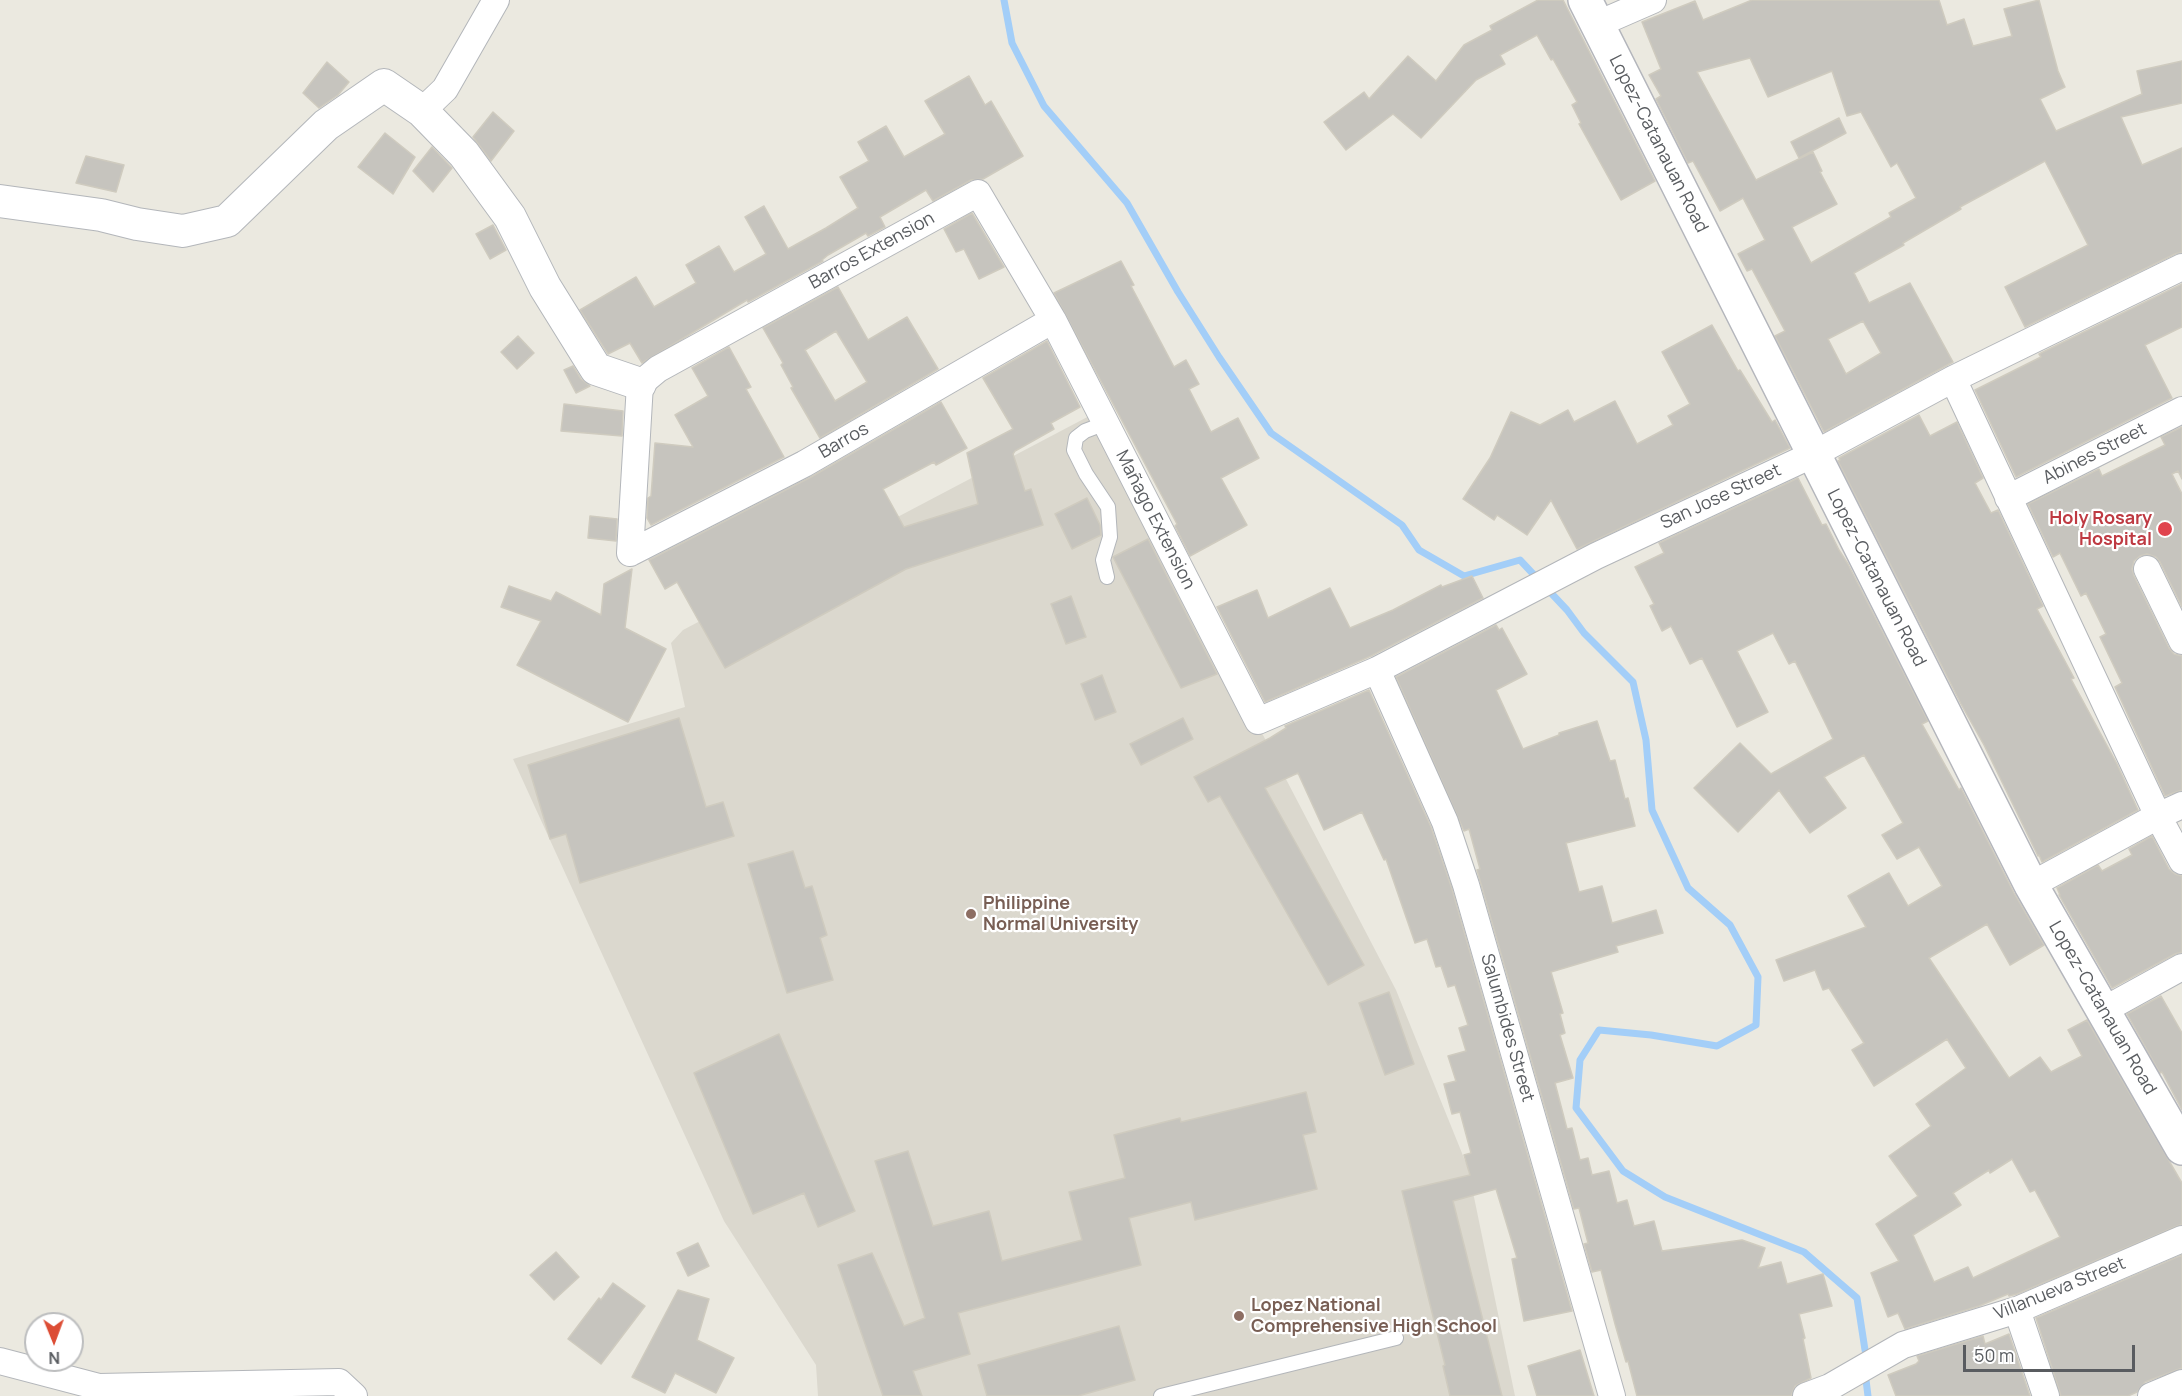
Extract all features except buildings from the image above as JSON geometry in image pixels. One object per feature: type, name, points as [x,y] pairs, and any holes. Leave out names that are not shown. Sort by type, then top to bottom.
[{"type":"main road","name":"Lopez-Catanauan Road","points":[[1591,12],[2031,885],[2102,1011],[2179,1136]]},
{"type":"street","points":[[422,111],[445,89],[496,0]]},
{"type":"street","points":[[1591,12],[1653,0]]},
{"type":"street","points":[[0,201],[101,214],[137,224],[183,231],[227,222],[326,125],[384,85],[422,111],[464,154],[510,217],[545,287],[596,369],[640,384]]},
{"type":"street","name":"Barros Extension","points":[[640,384],[658,369],[978,193],[1053,320]]},
{"type":"street","name":"San Jose Street","points":[[1258,721],[1377,670],[1596,556],[1814,454],[1953,379],[2182,267]]},
{"type":"street","name":"Barros","points":[[640,384],[630,553],[804,464],[1053,320]]},
{"type":"street","name":"Mañago Extension","points":[[1053,320],[1258,721]]},
{"type":"street","points":[[1953,379],[2158,816],[2182,861]]},
{"type":"street","name":"Abines Street","points":[[2008,498],[2182,410]]},
{"type":"street","points":[[2147,569],[2182,641]]},
{"type":"street","name":"Salumbides Street","points":[[1377,670],[1445,822],[1466,885],[1612,1396]]},
{"type":"street","points":[[2031,885],[2182,805]]},
{"type":"street","points":[[2102,1011],[2182,967]]},
{"type":"street","name":"Villanueva Street","points":[[1806,1396],[1830,1388],[1903,1345],[2017,1310],[2182,1239]]},
{"type":"street","points":[[2017,1310],[2046,1396]]},
{"type":"street","points":[[0,1361],[99,1387],[339,1382],[354,1396]]},
{"type":"street","points":[[2151,1396],[2182,1383]]},
{"type":"lane","points":[[1106,423],[1084,431],[1076,438],[1074,450],[1086,474],[1108,507],[1110,537],[1103,560],[1107,577]]},
{"type":"lane","points":[[1161,1396],[1396,1338]]},
{"type":"shaded area","name":"Philippine Normal University","points":[[1095,413],[1396,990],[1468,1168],[1515,1396],[818,1396],[816,1365],[724,1221],[513,759],[685,707],[671,643],[683,630]]},
{"type":"waterway","points":[[1004,0],[1012,43],[1044,106],[1127,203],[1178,292],[1271,433],[1402,525],[1419,550],[1464,576],[1520,560],[1567,610],[1584,633],[1633,682],[1646,740],[1652,810],[1688,888],[1730,925],[1758,977],[1756,1025],[1717,1046],[1651,1035],[1599,1030],[1580,1060],[1576,1108],[1623,1171],[1665,1197],[1804,1252],[1857,1298],[1865,1350]]},
{"type":"waterway","points":[[1865,1372],[1868,1396]]},
{"type":"place","name":"Holy Rosary Hospital","points":[[2165,529]]},
{"type":"place","name":"Philippine Normal University","points":[[971,914]]},
{"type":"place","name":"Lopez National Comprehensive High School","points":[[1239,1316]]}]
